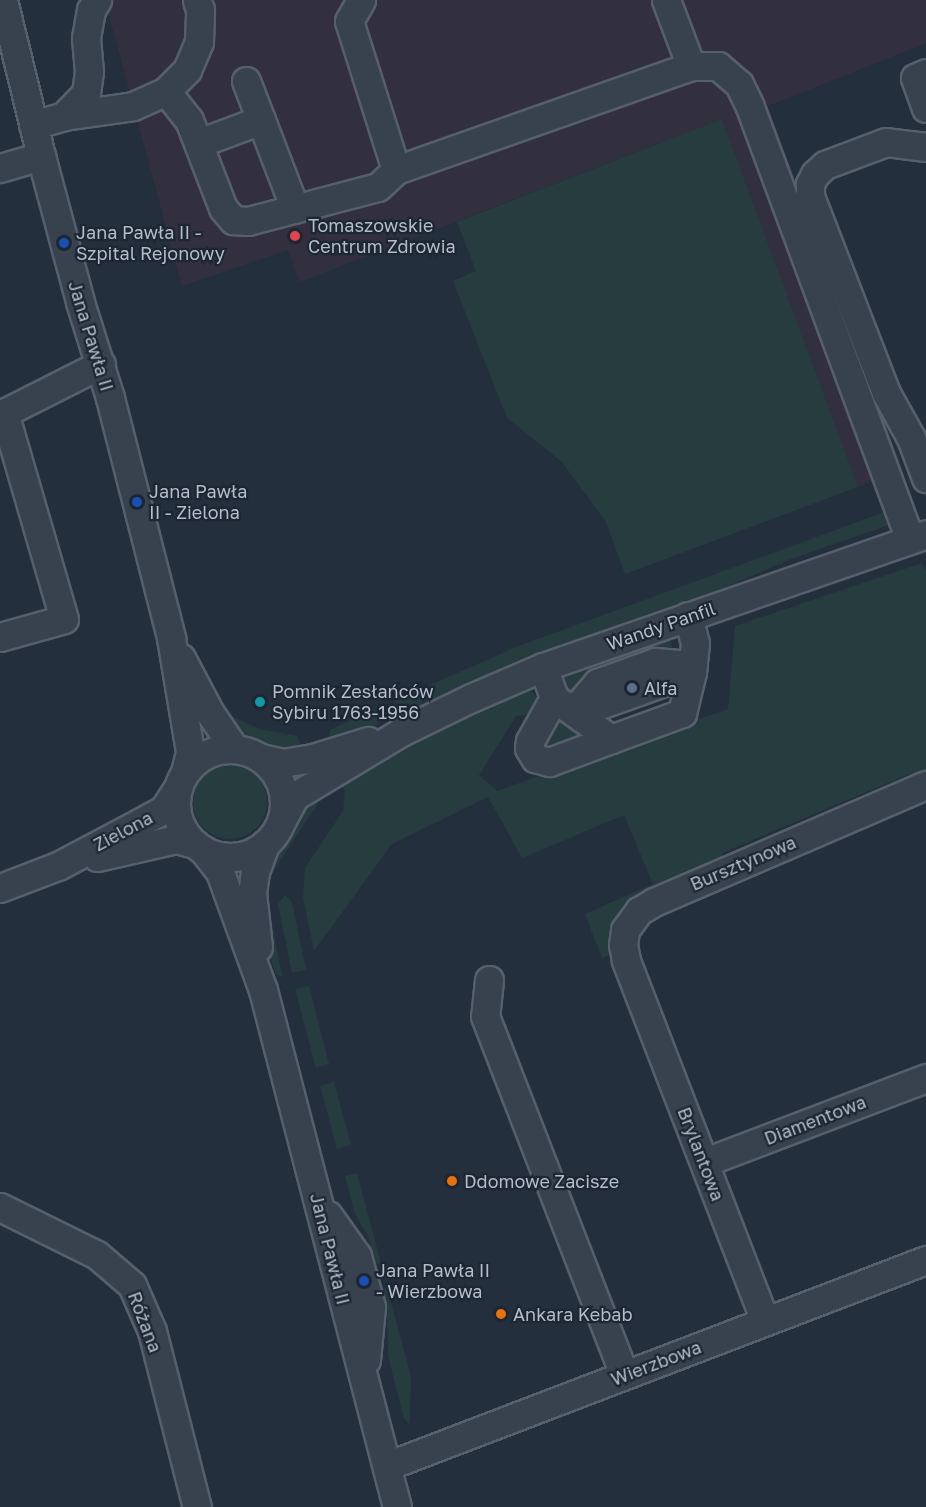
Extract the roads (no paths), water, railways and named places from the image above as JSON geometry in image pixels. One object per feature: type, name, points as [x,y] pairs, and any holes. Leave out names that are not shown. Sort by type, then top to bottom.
[{"type":"street","name":"Jana Pawła II","points":[[3,0],[41,156],[80,302],[101,364],[171,638],[190,752],[182,779]]},
{"type":"street","points":[[64,116],[86,93],[89,72],[86,38],[91,10],[97,0]]},
{"type":"street","points":[[33,125],[64,116],[133,106],[166,92],[187,70],[199,42],[200,10],[197,0]]},
{"type":"street","points":[[361,0],[349,21],[396,170]]},
{"type":"street","points":[[666,0],[691,66]]},
{"type":"street","points":[[166,92],[189,120],[223,208],[233,220],[248,221],[378,187],[396,170],[691,66],[718,66],[739,84],[750,107],[918,537]]},
{"type":"street","points":[[926,74],[915,78],[926,108]]},
{"type":"street","points":[[246,81],[295,208]]},
{"type":"street","points":[[199,143],[261,120]]},
{"type":"street","points":[[926,147],[886,142],[825,165],[815,174],[810,184],[810,196],[886,393],[919,435],[926,478]]},
{"type":"street","points":[[0,168],[41,156]]},
{"type":"street","points":[[0,638],[64,619],[2,414],[101,364]]},
{"type":"street","name":"Wandy Panfil","points":[[282,820],[295,796],[401,732],[543,667],[918,537]]},
{"type":"street","points":[[688,616],[695,643],[693,668],[682,713],[549,762],[535,758],[529,748],[530,741],[597,683],[655,662],[693,668]]},
{"type":"street","name":"Jana Pawła II","points":[[171,638],[204,703],[234,748]]},
{"type":"street","points":[[543,667],[568,707],[610,739]]},
{"type":"street","name":"Wandy Panfil","points":[[261,758],[282,763],[313,758],[401,732]]},
{"type":"street","points":[[234,748],[261,758],[279,779],[284,792],[282,820],[265,844],[254,851],[229,857],[199,847],[186,835],[178,817],[176,798],[182,779],[207,754],[234,748]]},
{"type":"street","name":"Zielona","points":[[0,888],[58,866],[164,809],[182,779]]},
{"type":"street","name":"Bursztynowa","points":[[637,988],[623,945],[625,930],[639,911],[926,785]]},
{"type":"street","name":"Zielona","points":[[58,866],[176,840],[199,847]]},
{"type":"street","name":"Jana Pawła II","points":[[263,990],[252,893],[255,872],[265,844]]},
{"type":"street","name":"Jana Pawła II","points":[[199,847],[220,872],[263,990],[397,1507]]},
{"type":"street","points":[[489,980],[485,1016],[624,1375]]},
{"type":"street","name":"Brylantowa","points":[[637,988],[765,1322]]},
{"type":"street","name":"Diamentowa","points":[[705,1162],[926,1078]]},
{"type":"street","name":"Różana","points":[[0,1207],[97,1255],[132,1285],[152,1331],[197,1507]]},
{"type":"street","name":"Wierzbowa","points":[[387,1466],[926,1260]]},
{"type":"place","name":"Tomaszowskie Centrum Zdrowia","points":[[295,236]]},
{"type":"place","name":"Jana Pawła II - Szpital Rejonowy","points":[[64,243]]},
{"type":"place","name":"Jana Pawła II - Zielona","points":[[137,502]]},
{"type":"place","name":"Alfa","points":[[632,688]]},
{"type":"place","name":"Pomnik Zesłańców Sybiru 1763-1956","points":[[260,702]]},
{"type":"place","name":"Ddomowe Zacisze","points":[[452,1181]]},
{"type":"place","name":"Jana Pawła II - Wierzbowa","points":[[364,1281]]},
{"type":"place","name":"Ankara Kebab","points":[[501,1314]]}]
